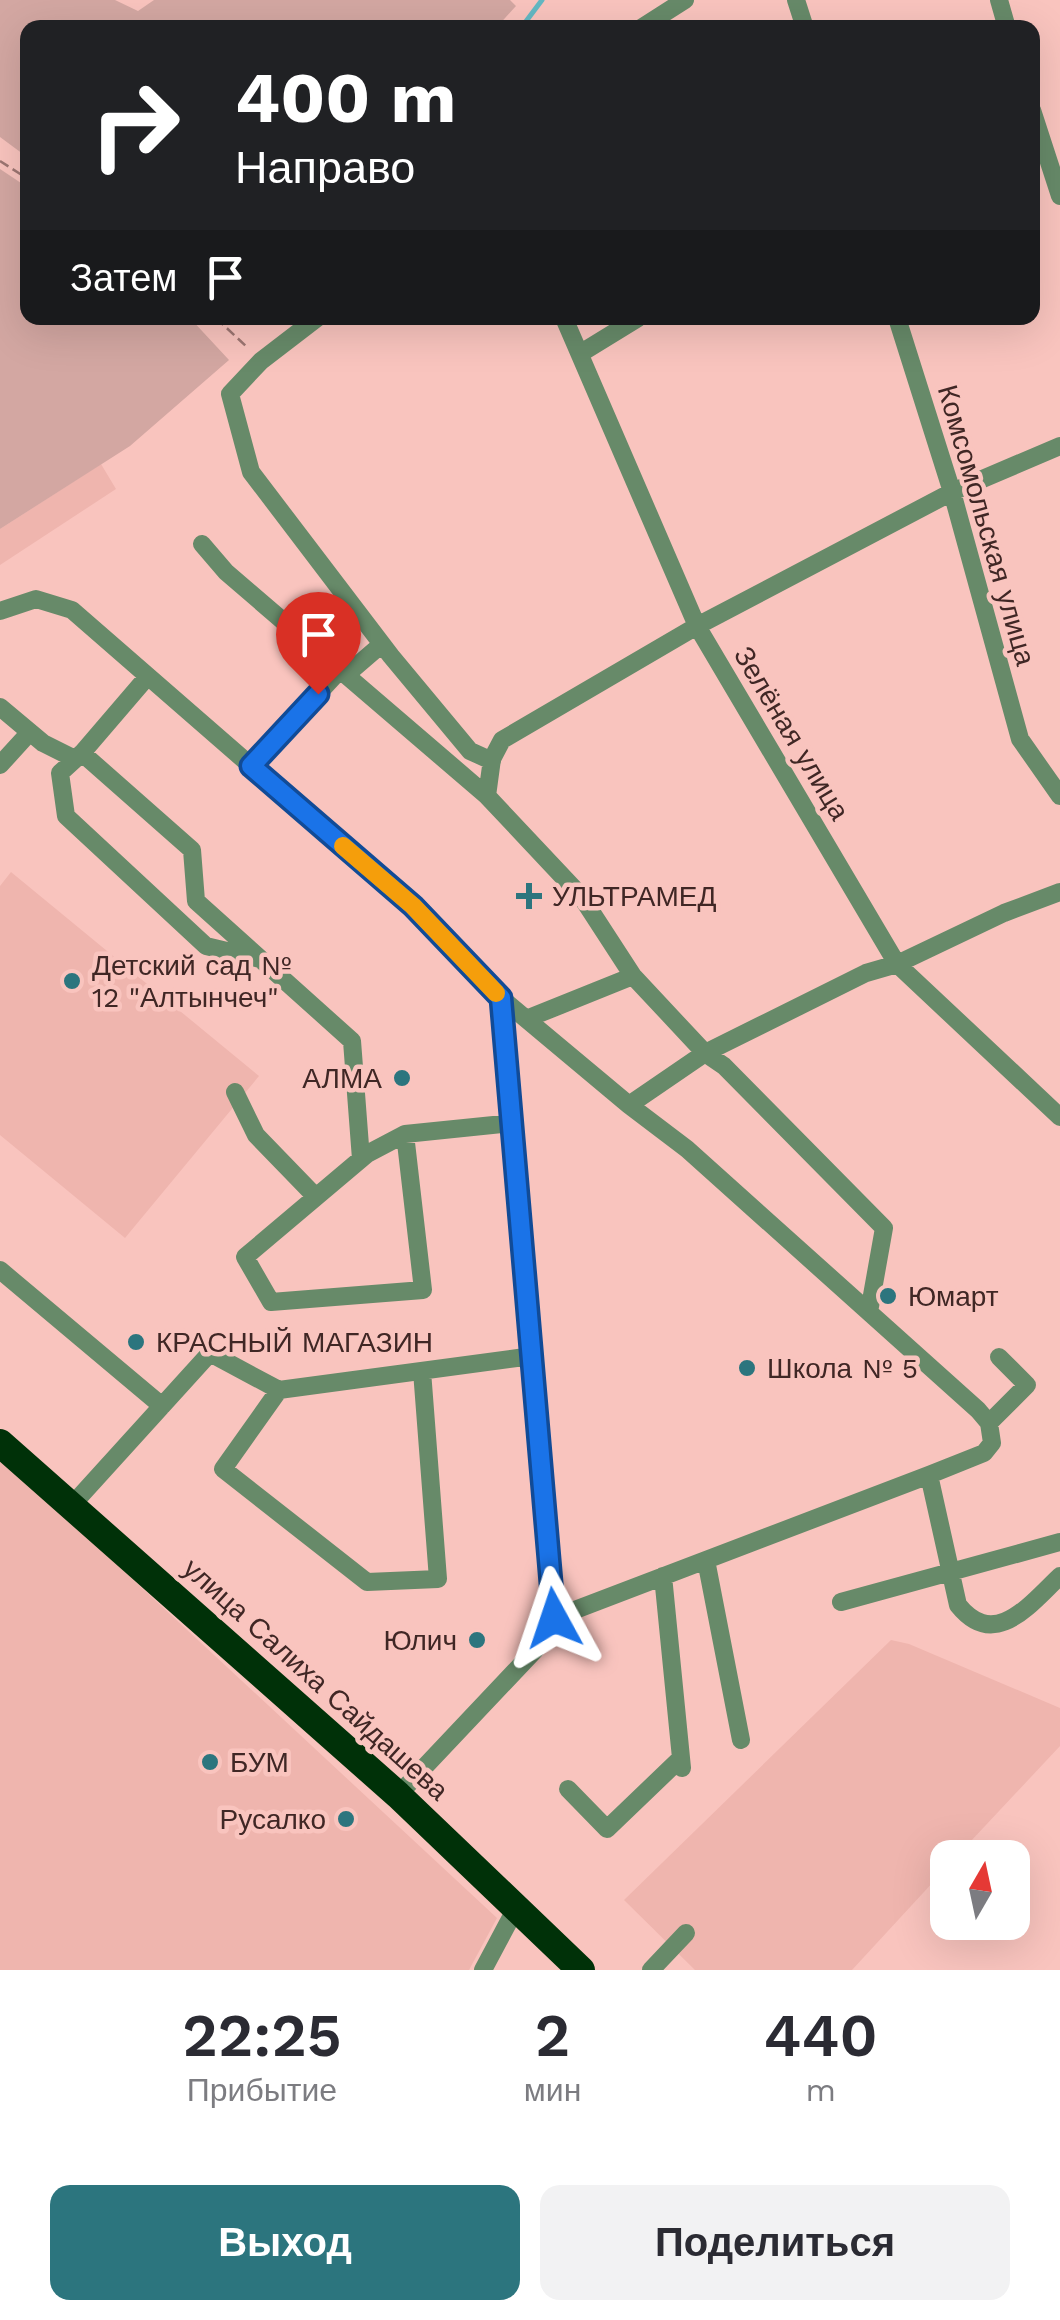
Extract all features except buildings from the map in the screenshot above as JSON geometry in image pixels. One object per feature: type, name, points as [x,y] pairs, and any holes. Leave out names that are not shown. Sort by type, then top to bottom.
[{"type":"highway","name":"улица Салиха Сайдашева","points":[[0,1442],[398,1796],[581,1970]]},
{"type":"street","points":[[654,20],[685,0]]},
{"type":"street","points":[[1040,135],[1060,196]]},
{"type":"street","points":[[308,325],[261,360],[230,394],[251,472],[382,644],[470,751],[492,762]]},
{"type":"street","name":"Зелёная улица","points":[[567,325],[696,626],[897,964],[1060,1118]]},
{"type":"street","points":[[581,353],[627,325]]},
{"type":"street","name":"Комсомольская улица","points":[[899,325],[952,492],[1020,739],[1060,796]]},
{"type":"street","points":[[487,796],[492,762],[502,740],[696,626],[952,492],[1060,446]]},
{"type":"street","points":[[202,544],[226,572],[487,796],[581,896],[633,976],[705,1054],[724,1066],[884,1228],[869,1312]]},
{"type":"street","points":[[0,611],[36,599],[72,610],[413,906],[501,998],[687,1149],[989,1423],[992,1443],[984,1453],[554,1618]]},
{"type":"street","points":[[251,766],[343,672],[382,644]]},
{"type":"street","points":[[148,676],[60,773],[66,816],[206,946],[262,960]]},
{"type":"street","points":[[0,706],[43,742],[79,756],[192,850],[196,901],[352,1041],[360,1159]]},
{"type":"street","points":[[0,766],[30,732]]},
{"type":"street","points":[[629,1105],[705,1054],[866,973],[897,964],[1060,892]]},
{"type":"street","points":[[526,1019],[633,976]]},
{"type":"street","points":[[398,1796],[536,1650],[554,1618],[501,998]]},
{"type":"street","points":[[235,1092],[256,1135],[316,1197]]},
{"type":"street","points":[[406,1134],[423,1290],[271,1302],[245,1257],[360,1159],[406,1134],[512,1123]]},
{"type":"street","points":[[0,1270],[162,1406]]},
{"type":"street","points":[[73,1504],[210,1353],[279,1390],[532,1356]]},
{"type":"street","points":[[989,1423],[1027,1384],[1000,1357]]},
{"type":"street","points":[[279,1390],[223,1469],[367,1582],[438,1579],[422,1371]]},
{"type":"street","points":[[929,1475],[958,1605],[968,1618],[986,1625],[1002,1623],[1017,1616],[1060,1576]]},
{"type":"street","points":[[841,1602],[1060,1542]]},
{"type":"street","points":[[706,1560],[741,1740]]},
{"type":"street","points":[[568,1788],[607,1828],[682,1763],[663,1576]]},
{"type":"street","points":[[483,1970],[516,1908]]},
{"type":"street","points":[[650,1970],[686,1933]]},
{"type":"path","points":[[224,325],[261,360]]},
{"type":"shaded area","points":[[0,0],[115,0],[138,11],[154,0],[510,0],[516,6],[503,20],[20,20],[20,152],[0,137]]},
{"type":"shaded area","points":[[0,169],[20,182],[20,325],[196,325],[229,360],[130,446],[0,529]]},
{"type":"shaded area","points":[[101,464],[116,489],[0,565],[0,529]]},
{"type":"shaded area","name":"Детский сад № 12 \"Алтынчеч\"","points":[[11,872],[259,1076],[125,1238],[0,1135],[0,886]]},
{"type":"shaded area","points":[[0,1456],[497,1918],[469,1970],[0,1970]]},
{"type":"shaded area","points":[[891,1640],[909,1644],[1060,1708],[1060,1746],[972,1840],[930,1840],[930,1885],[852,1970],[695,1970],[624,1900]]},
{"type":"waterway","points":[[527,20],[542,0]]},
{"type":"slow traffic","points":[[343,846],[413,906],[496,993]]},
{"type":"place","name":"УЛЬТРАМЕД","points":[[529,896]]},
{"type":"place","name":"Детский сад № 12 \"Алтынчеч\"","points":[[72,981]]},
{"type":"place","name":"АЛМА","points":[[402,1078]]},
{"type":"place","name":"Юмарт","points":[[888,1296]]},
{"type":"place","name":"КРАСНЫЙ МАГАЗИН","points":[[136,1342]]},
{"type":"place","name":"Школа № 5","points":[[747,1368]]},
{"type":"place","name":"Юлич","points":[[477,1640]]},
{"type":"place","name":"БУМ","points":[[210,1762]]},
{"type":"place","name":"Русалко","points":[[346,1819]]},
{"type":"route","points":[[318,694],[251,766],[413,906],[501,998],[554,1618]]}]
